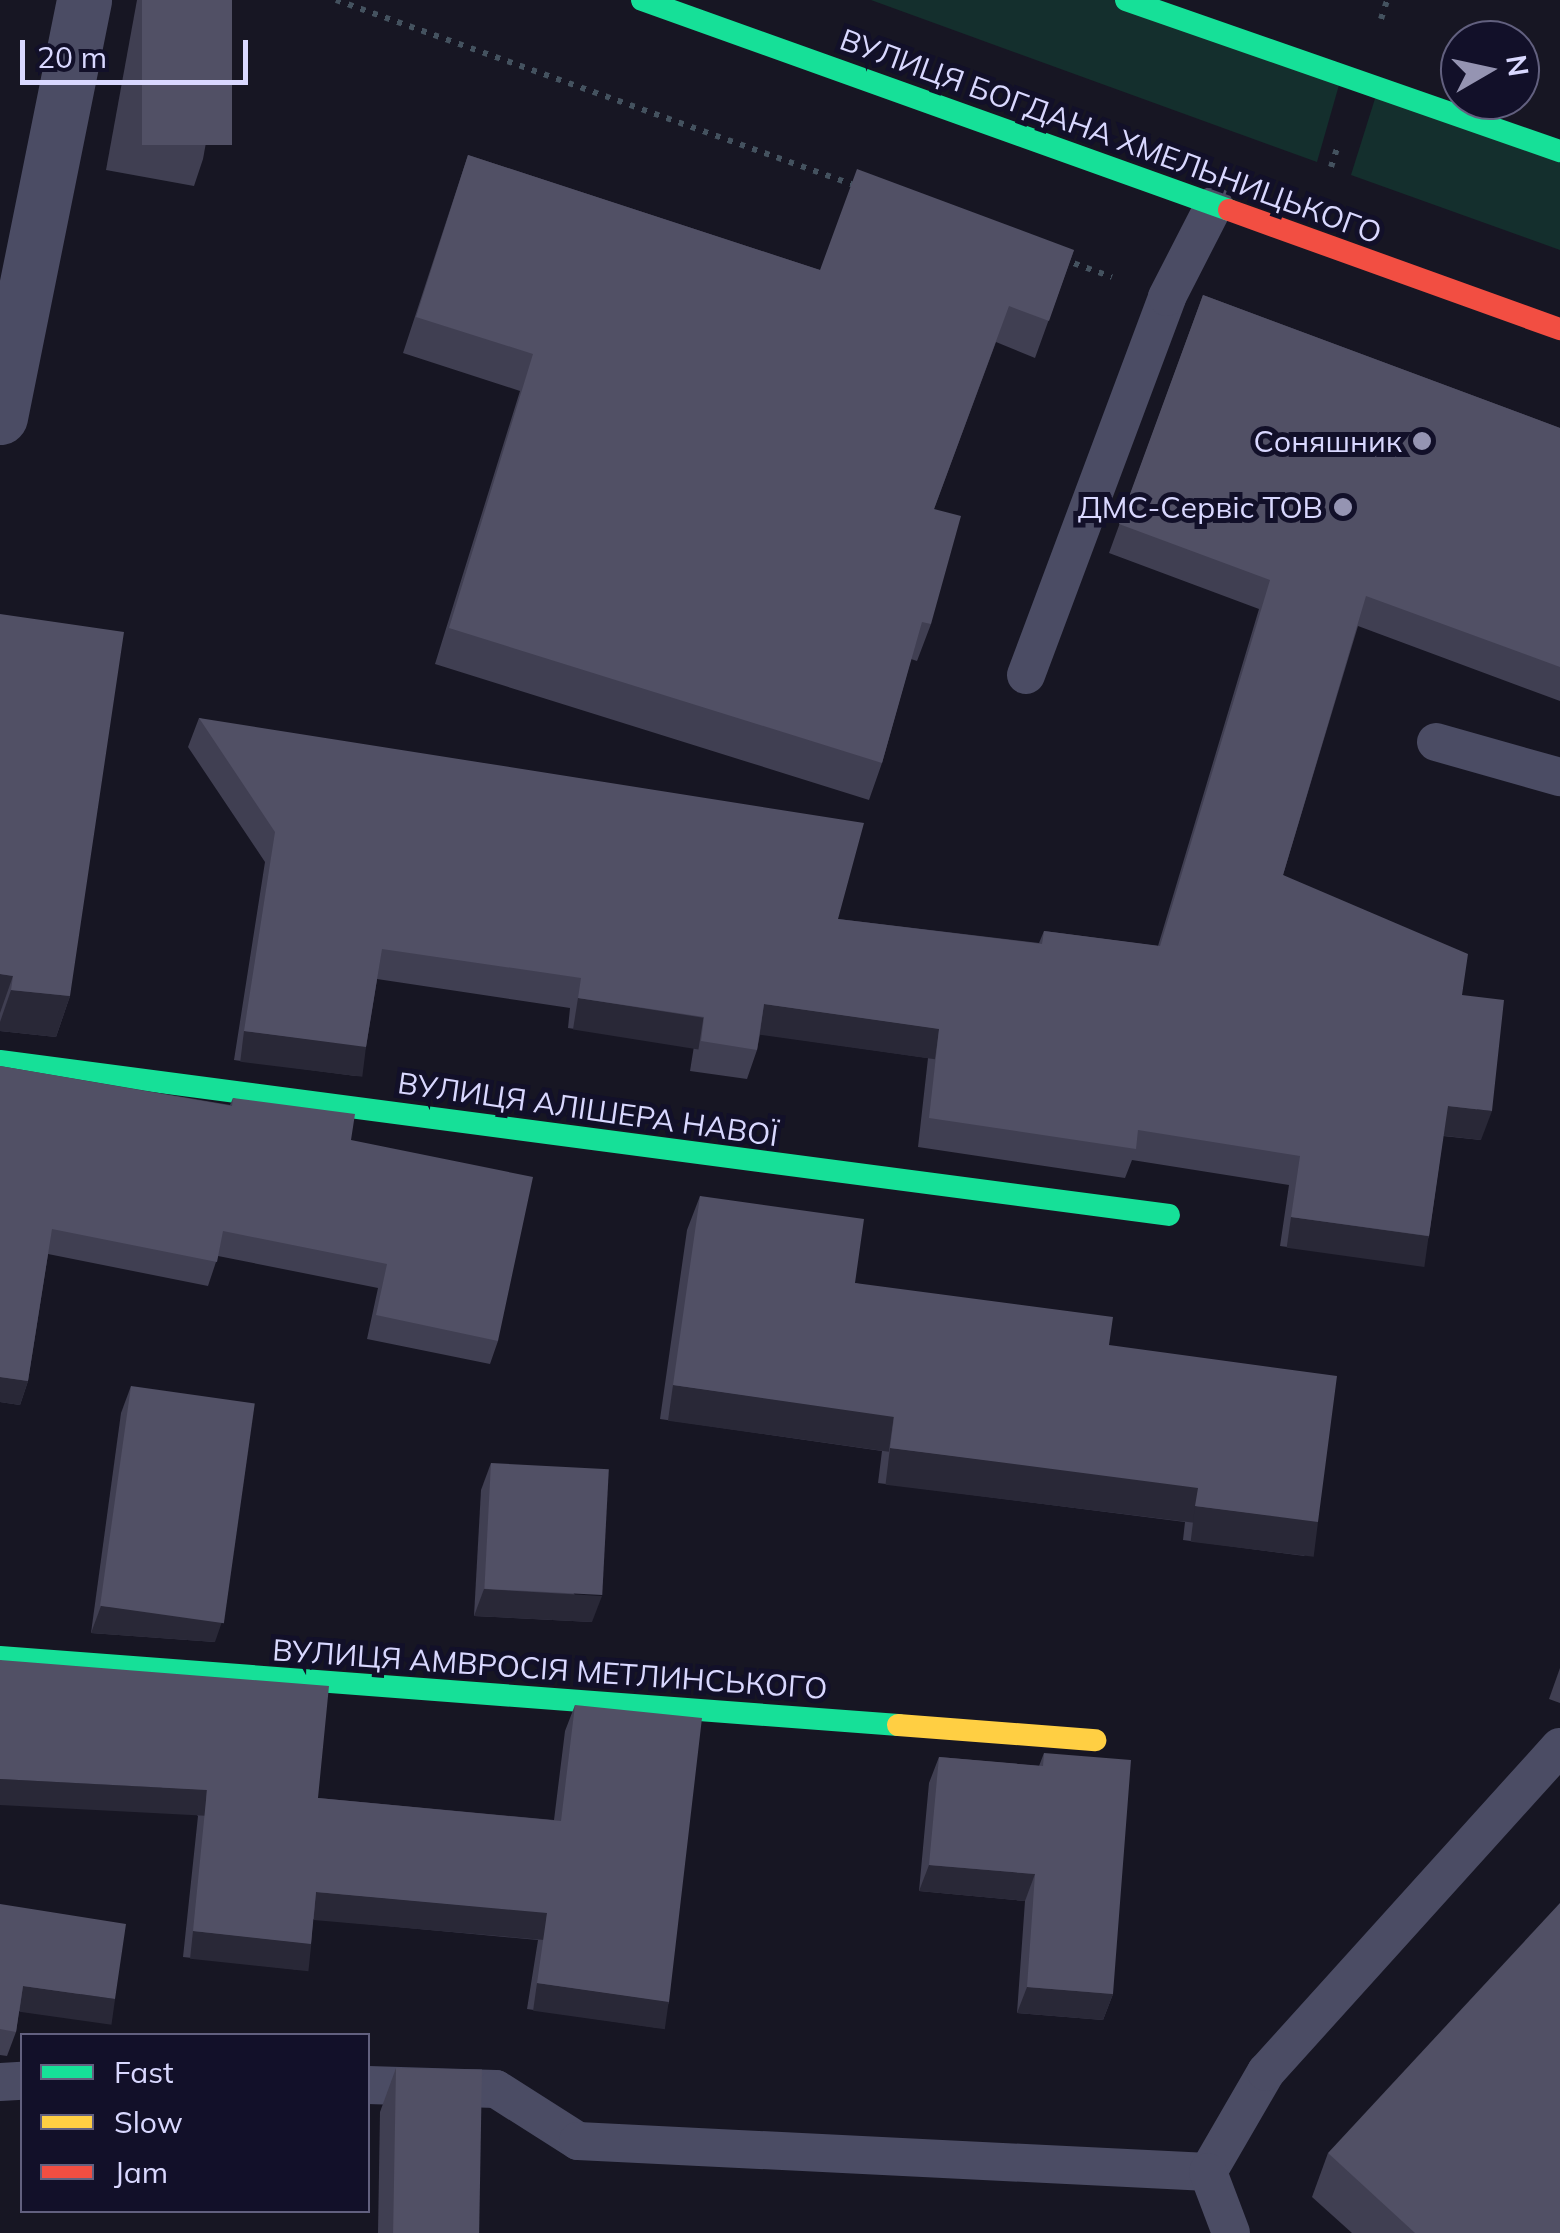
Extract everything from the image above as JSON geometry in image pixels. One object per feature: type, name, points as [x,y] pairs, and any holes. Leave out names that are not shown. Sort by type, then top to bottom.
[{"type":"street","points":[[0,417],[84,0]]},
{"type":"street","name":"ВУЛИЦЯ БОГДАНА ХМЕЛЬНИЦЬКОГО","points":[[642,0],[1560,329]]},
{"type":"street","points":[[1126,0],[1560,152]]},
{"type":"street","name":"ВУЛИЦЯ АЛІШЕРА НАВОЇ","points":[[0,1061],[1169,1215]]},
{"type":"street","name":"ВУЛИЦЯ АМВРОСІЯ МЕТЛИНСЬКОГО","points":[[0,1657],[1095,1740]]},
{"type":"lane","points":[[1026,674],[1167,297],[1214,205]]},
{"type":"lane","points":[[1436,742],[1560,776]]},
{"type":"lane","points":[[1208,2172],[1266,2072],[1560,1748]]},
{"type":"lane","points":[[370,2085],[496,2089],[578,2141],[1208,2172]]},
{"type":"lane","points":[[1208,2172],[1231,2233]]},
{"type":"path","points":[[336,0],[872,192]]},
{"type":"path","points":[[1056,257],[1167,297]]},
{"type":"green space","points":[[871,0],[1126,0],[1341,78],[1317,162]]},
{"type":"green space","points":[[1378,89],[1440,110],[1440,120],[1469,120],[1560,151],[1560,250],[1351,175]]},
{"type":"building","points":[[142,0],[232,0],[232,145],[142,145]]},
{"type":"building","points":[[468,155],[820,270],[857,169],[1074,250],[1049,321],[1009,306],[934,509],[961,516],[931,624],[922,622],[882,763],[449,628],[533,354],[416,317]]},
{"type":"building","points":[[1203,295],[1560,428],[1560,667],[1366,596],[1283,875],[1468,954],[1462,995],[1504,1000],[1492,1111],[1448,1106],[1429,1236],[1291,1217],[1300,1156],[1138,1130],[1136,1149],[929,1118],[939,1029],[764,1004],[757,1050],[701,1041],[704,1017],[578,998],[581,978],[382,949],[366,1047],[244,1031],[275,832],[199,718],[864,823],[838,919],[1042,944],[1044,931],[1160,946],[1270,580],[1119,524]]},
{"type":"building","points":[[0,614],[124,632],[70,996],[11,990],[13,976],[0,974]]},
{"type":"building","points":[[0,1066],[232,1106],[233,1098],[355,1114],[351,1140],[533,1177],[498,1341],[376,1315],[387,1264],[223,1231],[217,1262],[52,1229],[28,1381],[0,1377]]},
{"type":"building","points":[[700,1196],[864,1219],[855,1283],[1113,1317],[1109,1345],[1337,1376],[1318,1522],[1195,1506],[1198,1488],[890,1448],[894,1417],[673,1385]]},
{"type":"building","points":[[131,1386],[255,1403],[224,1623],[100,1606]]},
{"type":"building","points":[[491,1463],[609,1469],[602,1595],[484,1589]]},
{"type":"building","points":[[0,1660],[329,1686],[318,1798],[561,1821],[575,1705],[702,1718],[669,2002],[537,1983],[547,1913],[316,1892],[311,1944],[193,1931],[207,1790],[0,1779]]},
{"type":"building","points":[[1044,1753],[1131,1760],[1113,1994],[1027,1987],[1035,1874],[929,1865],[939,1757],[1043,1766]]},
{"type":"building","points":[[1560,1903],[1560,2233],[1415,2233],[1328,2153]]},
{"type":"building","points":[[0,1904],[126,1924],[115,1999],[23,1986],[16,2032],[0,2029]]},
{"type":"building","points":[[396,2068],[482,2070],[479,2233],[393,2233]]},
{"type":"traffic: fast","points":[[642,0],[1229,210]]},
{"type":"traffic: fast","points":[[1126,0],[1560,151]]},
{"type":"traffic: fast","points":[[0,1061],[1169,1215]]},
{"type":"traffic: fast","points":[[0,1657],[898,1725]]},
{"type":"traffic: slow","points":[[898,1725],[1095,1740]]},
{"type":"traffic: jam","points":[[1229,210],[1560,329]]},
{"type":"place","name":"Соняшник","points":[[1422,441]]},
{"type":"place","name":"ДМС-Сервіс ТОВ","points":[[1343,507]]}]
